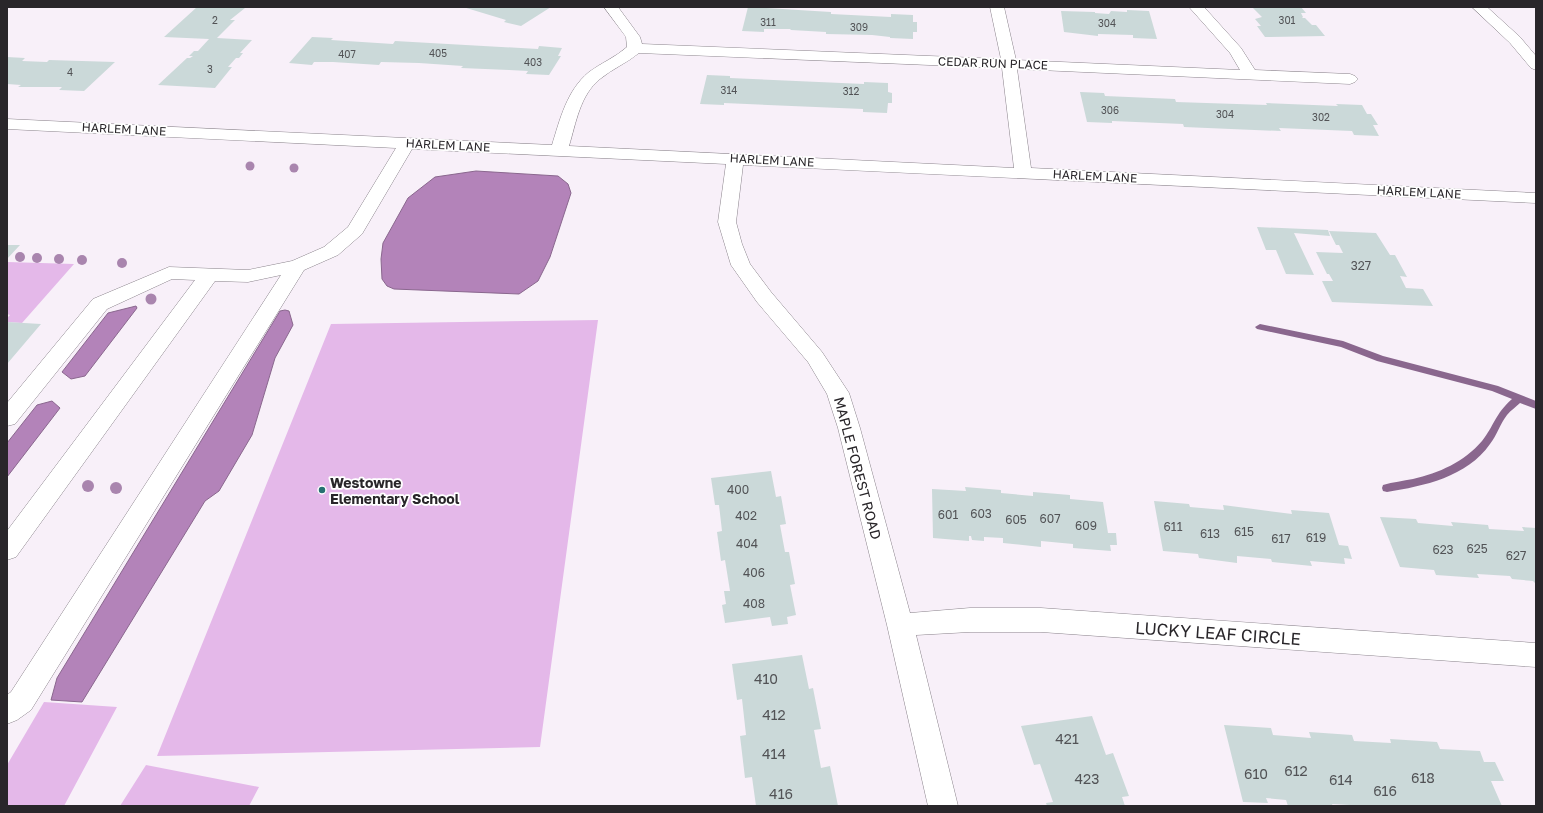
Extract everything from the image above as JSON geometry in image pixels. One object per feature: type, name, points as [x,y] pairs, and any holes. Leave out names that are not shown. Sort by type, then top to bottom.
[{"type":"street","points":[[559,151],[574,104],[584,87],[594,76],[625,58],[635,48],[633,37],[611,7]]},
{"type":"street","points":[[997,7],[1009,64],[1024,173]]},
{"type":"street","points":[[1196,7],[1236,51],[1250,74]]},
{"type":"street","points":[[1479,7],[1515,40],[1536,65]]},
{"type":"street","name":"CEDAR RUN PLACE","points":[[635,48],[1350,79]]},
{"type":"street","name":"HARLEM LANE","points":[[7,124],[559,151],[735,158],[1536,198]]},
{"type":"street","points":[[7,418],[100,304],[169,273],[209,276],[248,276],[297,266],[331,251],[355,230],[407,143]]},
{"type":"street","name":"MAPLE FOREST ROAD","points":[[735,158],[727,222],[733,244],[741,265],[764,297],[815,357],[838,393],[850,428],[900,625],[943,806]]},
{"type":"street","points":[[7,711],[21,701],[297,266]]},
{"type":"street","points":[[7,550],[209,276]]},
{"type":"street","name":"LUCKY LEAF CIRCLE","points":[[900,625],[970,620],[1042,620],[1536,655]]},
{"type":"shaded area","points":[[476,171],[558,176],[568,184],[571,193],[550,257],[538,281],[519,294],[394,289],[387,286],[382,279],[381,259],[383,243],[408,198],[435,177]]},
{"type":"shaded area","points":[[7,262],[74,264],[22,323],[7,322],[7,318],[10,315],[7,314]]},
{"type":"shaded area","points":[[136,306],[137,308],[85,376],[71,379],[62,372],[108,313]]},
{"type":"shaded area","points":[[280,311],[289,311],[293,325],[275,358],[252,435],[219,491],[205,501],[82,702],[51,700],[57,678]]},
{"type":"shaded area","points":[[598,320],[540,747],[157,756],[331,324]]},
{"type":"shaded area","points":[[52,401],[60,408],[7,477],[7,443],[37,405]]},
{"type":"shaded area","points":[[44,702],[117,707],[64,806],[7,806],[7,765]]},
{"type":"shaded area","points":[[146,765],[259,787],[249,806],[120,806]]},
{"type":"building","points":[[197,7],[245,8],[230,20],[235,20],[217,38],[252,40],[240,53],[243,53],[239,58],[236,58],[228,67],[232,67],[215,88],[158,85],[187,58],[193,56],[189,56],[194,51],[198,51],[209,39],[164,37]]},
{"type":"building","points":[[463,7],[551,7],[521,26],[504,22],[506,20]]},
{"type":"building","points":[[748,7],[891,17],[891,14],[913,15],[913,22],[917,22],[917,32],[913,32],[913,39],[890,38],[872,35],[826,34],[826,32],[790,29],[764,29],[764,32],[742,31]]},
{"type":"building","points":[[1252,7],[1301,7],[1306,13],[1301,13],[1302,18],[1305,18],[1312,25],[1316,25],[1325,36],[1265,37],[1257,26],[1261,26],[1255,19],[1262,17]]},
{"type":"building","points":[[1127,10],[1149,11],[1157,39],[1133,38],[1133,35],[1098,34],[1098,36],[1064,32],[1061,11],[1109,14],[1111,11],[1127,12]]},
{"type":"building","points":[[312,37],[333,38],[331,40],[393,44],[395,41],[538,49],[539,46],[562,48],[558,56],[561,56],[549,75],[526,74],[528,71],[461,68],[463,66],[419,63],[381,62],[379,65],[314,62],[312,65],[289,63]]},
{"type":"building","points":[[7,57],[25,58],[22,61],[47,62],[49,60],[115,62],[84,91],[59,90],[62,87],[18,87],[21,85],[7,84]]},
{"type":"building","points":[[707,75],[730,76],[730,78],[864,84],[864,82],[888,83],[888,92],[892,93],[892,103],[888,103],[887,113],[863,112],[863,109],[724,103],[724,105],[700,104]]},
{"type":"building","points":[[1080,92],[1104,93],[1105,96],[1175,99],[1176,102],[1267,105],[1266,103],[1338,106],[1336,104],[1362,105],[1367,114],[1371,114],[1378,125],[1373,125],[1379,136],[1354,135],[1352,131],[1279,128],[1281,131],[1184,127],[1183,124],[1112,121],[1112,123],[1087,122]]},
{"type":"building","points":[[1257,227],[1328,230],[1330,236],[1294,233],[1314,275],[1286,274],[1276,250],[1266,250]]},
{"type":"building","points":[[1329,231],[1376,233],[1390,255],[1395,255],[1407,277],[1400,276],[1406,288],[1423,289],[1433,306],[1332,302],[1322,281],[1333,281],[1329,274],[1327,274],[1316,252],[1343,253],[1339,245],[1336,245]]},
{"type":"building","points":[[7,245],[20,245],[7,259]]},
{"type":"building","points":[[7,322],[41,324],[7,364]]},
{"type":"building","points":[[771,471],[776,497],[781,496],[786,524],[780,525],[785,552],[789,552],[795,584],[790,585],[796,615],[787,617],[788,624],[772,626],[770,617],[725,623],[722,605],[726,604],[724,591],[730,591],[725,560],[721,561],[717,532],[722,531],[719,505],[715,505],[711,478]]},
{"type":"building","points":[[965,487],[1001,490],[1001,493],[1033,496],[1033,492],[1070,495],[1070,499],[1103,502],[1108,533],[1116,533],[1117,545],[1110,545],[1111,551],[1073,548],[1073,544],[1041,541],[1041,547],[1003,543],[1003,538],[984,537],[984,541],[972,540],[971,536],[969,536],[969,541],[933,538],[932,489],[966,491]]},
{"type":"building","points":[[1154,501],[1189,504],[1190,507],[1224,510],[1223,505],[1292,514],[1291,510],[1329,513],[1339,545],[1348,546],[1352,559],[1344,558],[1345,564],[1310,561],[1312,566],[1272,562],[1271,559],[1237,556],[1237,563],[1199,558],[1198,554],[1163,551]]},
{"type":"building","points":[[1380,517],[1416,519],[1418,523],[1453,526],[1451,522],[1488,525],[1489,529],[1524,531],[1522,527],[1536,528],[1536,584],[1533,581],[1512,579],[1510,576],[1477,574],[1479,578],[1436,575],[1434,570],[1400,567]]},
{"type":"building","points":[[802,655],[809,689],[813,688],[821,729],[814,730],[821,768],[830,766],[838,806],[756,806],[752,777],[745,778],[740,736],[746,735],[742,699],[737,700],[732,664]]},
{"type":"building","points":[[1092,716],[1106,755],[1113,753],[1129,796],[1122,797],[1125,806],[1047,806],[1046,803],[1053,802],[1040,764],[1034,765],[1021,726]]},
{"type":"building","points":[[1224,725],[1271,728],[1273,735],[1311,738],[1309,732],[1352,735],[1354,741],[1391,743],[1390,739],[1437,742],[1440,749],[1480,751],[1484,762],[1495,762],[1504,781],[1491,781],[1502,806],[1367,806],[1332,804],[1333,806],[1288,806],[1286,800],[1266,798],[1268,803],[1243,802]]},
{"type":"waterway","points":[[1260,327],[1343,344],[1380,359],[1495,388],[1536,405]]},
{"type":"waterway","points":[[1387,488],[1440,476],[1463,464],[1484,445],[1503,413],[1519,398]]},
{"type":"place","name":"Westowne Elementary School","points":[[322,490]]}]
